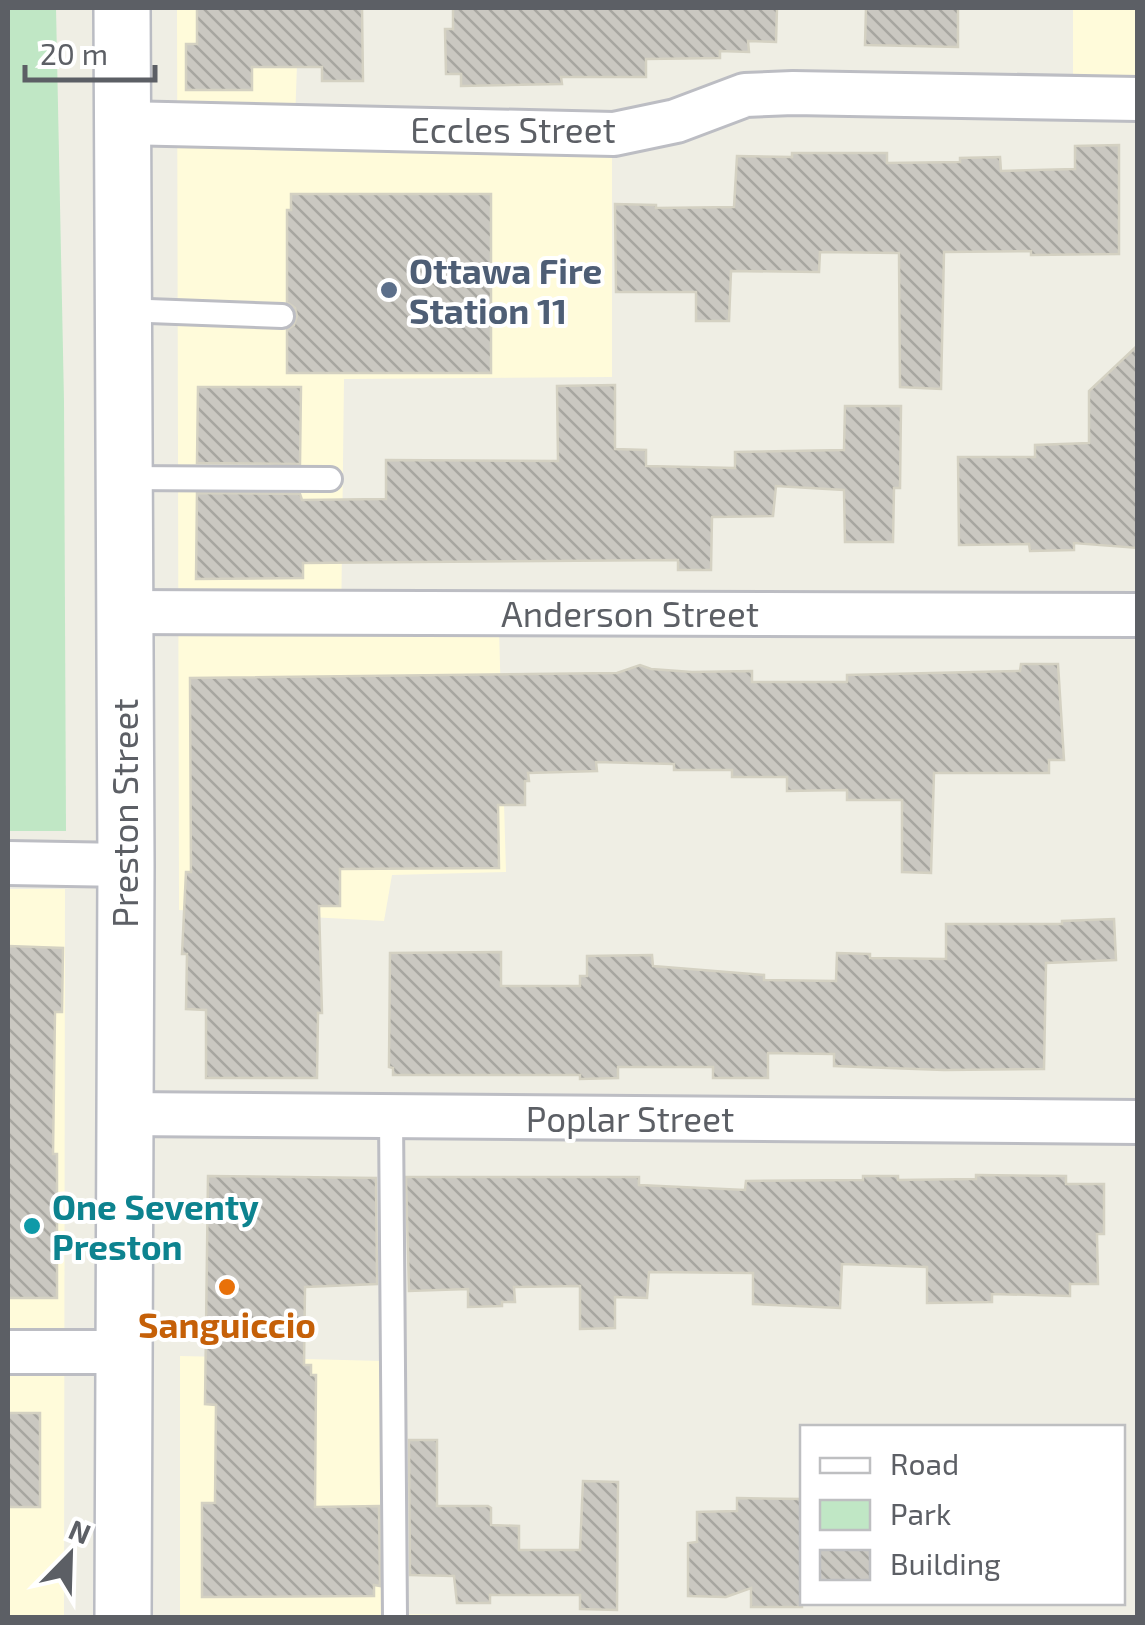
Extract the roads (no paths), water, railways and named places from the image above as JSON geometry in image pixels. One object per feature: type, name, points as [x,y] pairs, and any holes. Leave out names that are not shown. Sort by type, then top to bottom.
[{"type":"main road","name":"Preston Street","points":[[122,8],[126,864],[123,1618]]},
{"type":"street","name":"Eccles Street","points":[[122,122],[614,134],[676,121],[745,95],[1138,98]]},
{"type":"street","name":"Anderson Street","points":[[122,612],[1138,614]]},
{"type":"street","points":[[8,864],[126,864]]},
{"type":"street","name":"Poplar Street","points":[[123,1114],[1138,1122]]},
{"type":"street","points":[[8,1352],[122,1352]]},
{"type":"lane","points":[[122,310],[282,316]]},
{"type":"lane","points":[[122,478],[330,479]]},
{"type":"lane","points":[[391,1116],[394,1618]]},
{"type":"place","name":"Ottawa Fire Station 11","points":[[389,290]]},
{"type":"place","name":"One Seventy Preston","points":[[32,1226]]},
{"type":"place","name":"Sanguiccio","points":[[227,1287]]}]
